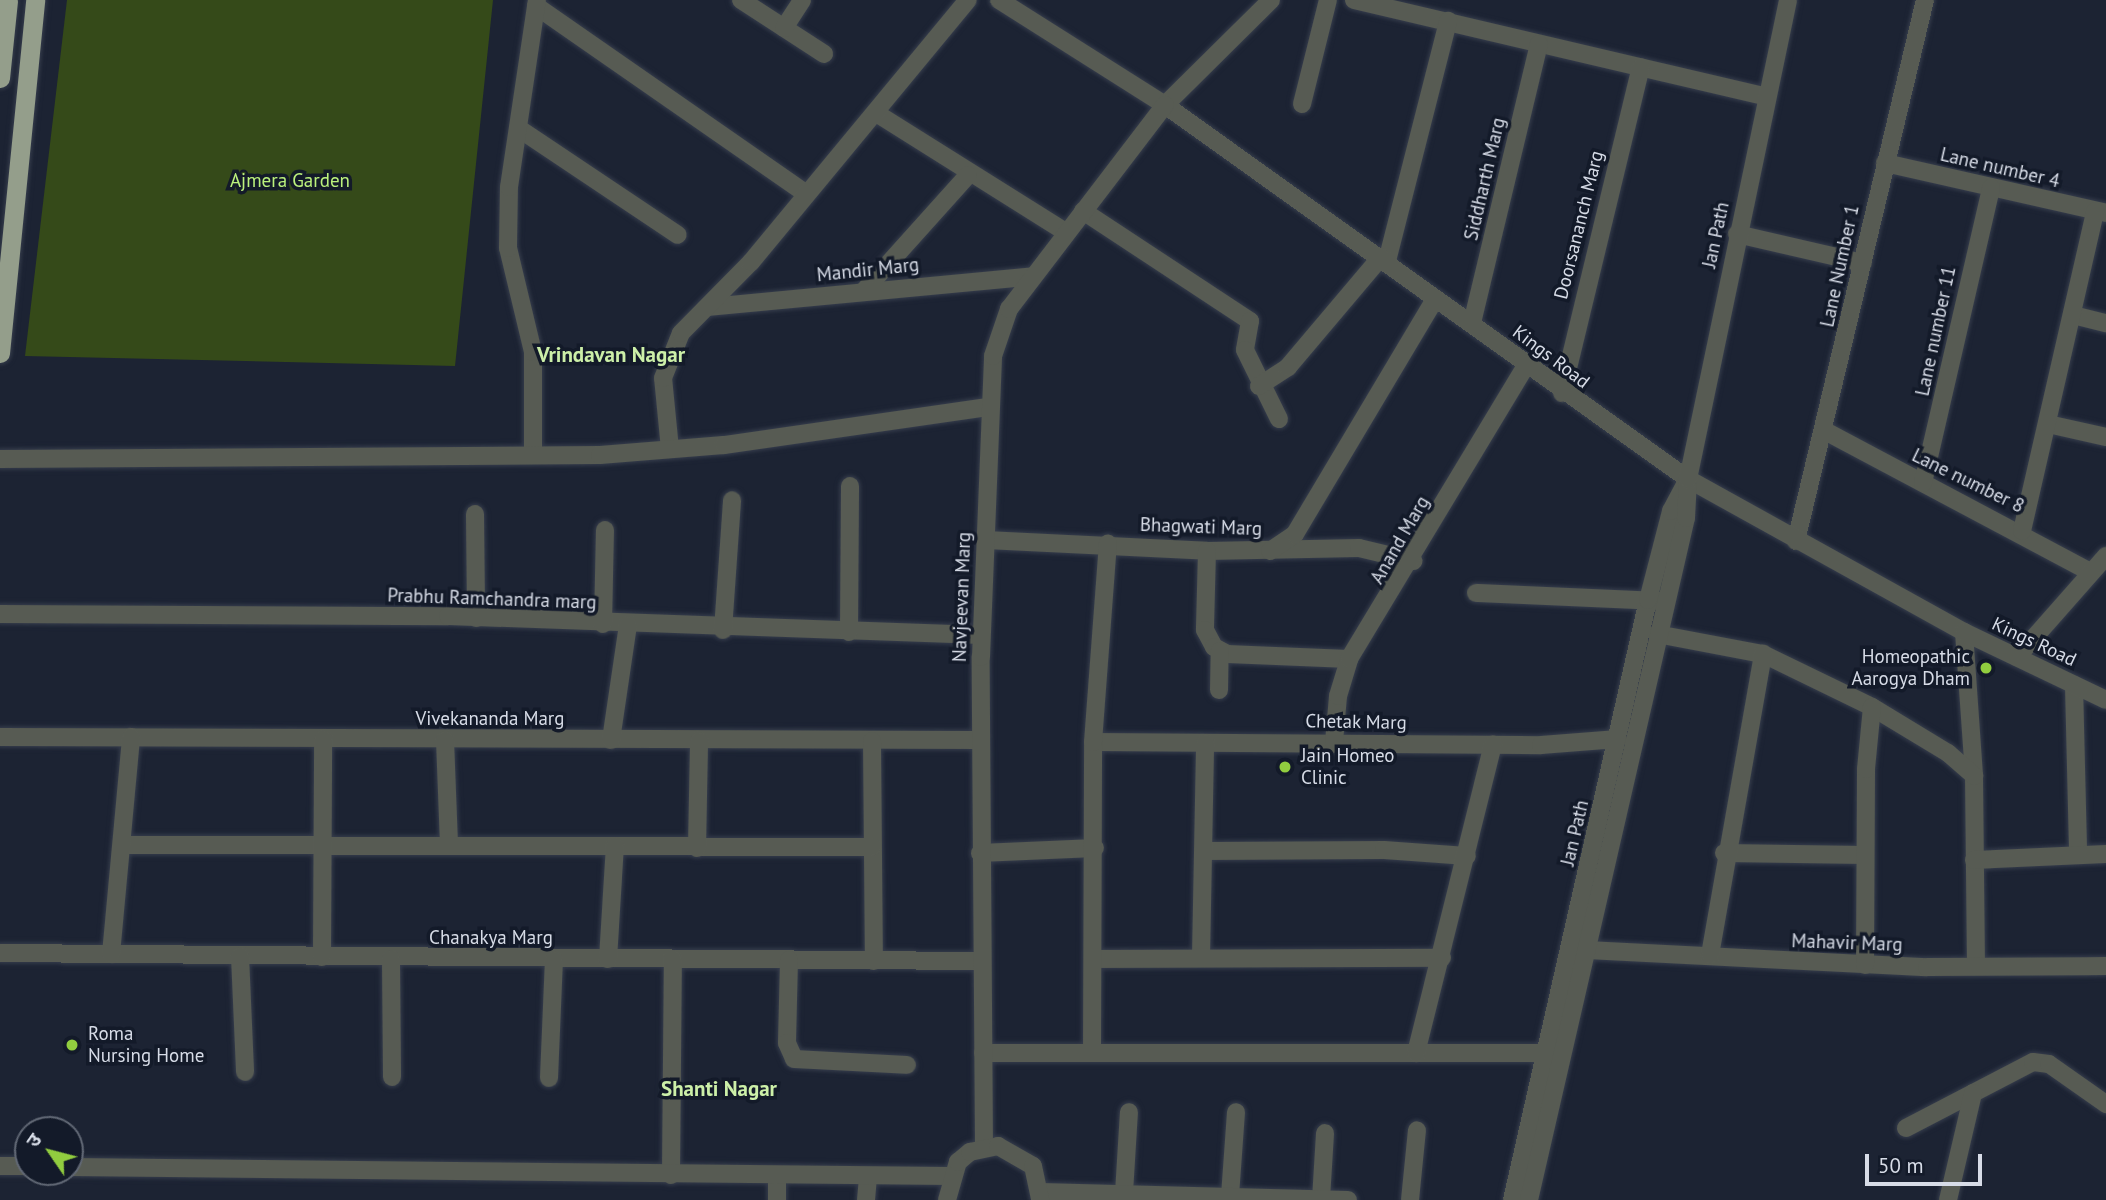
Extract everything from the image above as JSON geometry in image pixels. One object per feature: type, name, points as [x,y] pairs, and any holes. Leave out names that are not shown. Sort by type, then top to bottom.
[{"type":"highway","points":[[0,78],[9,0]]},
{"type":"highway","points":[[0,353],[35,0]]},
{"type":"street","points":[[741,0],[824,54]]},
{"type":"street","points":[[783,28],[802,0]]},
{"type":"street","points":[[670,449],[663,378],[668,354],[876,113],[968,0]]},
{"type":"street","name":"Kings Road","points":[[999,0],[1165,105],[1384,259],[1562,393],[1688,479],[1964,632],[2106,700]]},
{"type":"street","name":"Navjeevan Marg","points":[[984,1146],[980,853],[981,635],[989,407],[997,345],[1009,309],[1165,105],[1271,0]]},
{"type":"street","points":[[1302,104],[1328,0]]},
{"type":"street","points":[[1354,0],[1767,97]]},
{"type":"street","name":"Jan Path","points":[[1512,1200],[1618,739],[1656,600],[1671,511],[1688,479],[1737,234],[1788,0]]},
{"type":"street","name":"Lane Number 1","points":[[1796,541],[1825,431],[1885,163],[1925,0]]},
{"type":"street","points":[[533,455],[533,352],[508,248],[518,128],[537,3],[806,194]]},
{"type":"street","points":[[1259,386],[1288,367],[1384,259],[1448,21]]},
{"type":"street","name":"Siddharth Marg","points":[[1472,323],[1539,44]]},
{"type":"street","name":"Doorsananch Marg","points":[[1562,393],[1641,67]]},
{"type":"street","points":[[876,113],[968,175],[1066,232]]},
{"type":"street","points":[[518,128],[678,235]]},
{"type":"street","name":"Lane number 4","points":[[1885,163],[2100,212]]},
{"type":"street","points":[[863,292],[968,175]]},
{"type":"street","name":"Lane number 11","points":[[1923,483],[1991,188]]},
{"type":"street","points":[[1083,211],[1250,321],[1245,350],[1259,386],[1279,419]]},
{"type":"street","points":[[2022,531],[2100,212]]},
{"type":"street","points":[[1737,234],[1863,263]]},
{"type":"street","name":"Mandir Marg","points":[[708,307],[1033,276]]},
{"type":"street","points":[[1270,551],[1295,534],[1435,299]]},
{"type":"street","points":[[2073,315],[2106,323]]},
{"type":"street","name":"Anand Marg","points":[[1334,742],[1338,696],[1349,659],[1413,561],[1527,366]]},
{"type":"street","points":[[0,459],[533,455],[670,449],[989,407]]},
{"type":"street","points":[[2048,425],[2106,437]]},
{"type":"street","name":"Lane number 8","points":[[1825,431],[2022,531],[2090,572]]},
{"type":"street","points":[[849,632],[850,486]]},
{"type":"street","points":[[723,630],[732,500]]},
{"type":"street","points":[[475,514],[476,618]]},
{"type":"street","points":[[603,624],[606,530]]},
{"type":"street","name":"Bhagwati Marg","points":[[986,540],[1207,551],[1359,548],[1413,561]]},
{"type":"street","points":[[1092,1052],[1095,959],[1094,742],[1108,544]]},
{"type":"street","points":[[1207,551],[1205,631],[1220,651],[1219,690]]},
{"type":"street","points":[[2017,657],[2106,556]]},
{"type":"street","points":[[1476,593],[1656,600]]},
{"type":"street","name":"Jan Path","points":[[1529,1200],[1657,634],[1656,600]]},
{"type":"street","name":"Prabhu Ramchandra marg","points":[[0,614],[476,618],[723,630],[981,635]]},
{"type":"street","points":[[611,740],[628,625]]},
{"type":"street","points":[[1964,632],[1974,776],[1976,966]]},
{"type":"street","points":[[1657,634],[1763,654],[1872,707],[1948,753],[1974,776]]},
{"type":"street","points":[[1220,651],[1349,659]]},
{"type":"street","points":[[1710,955],[1724,853],[1763,654]]},
{"type":"street","points":[[2074,684],[2078,854]]},
{"type":"street","points":[[1865,965],[1865,855],[1872,707]]},
{"type":"street","name":"Vivekananda Marg","points":[[0,737],[980,740]]},
{"type":"street","points":[[111,954],[131,737]]},
{"type":"street","points":[[322,957],[323,739]]},
{"type":"street","name":"Chetak Marg","points":[[1094,742],[1493,744],[1618,739]]},
{"type":"street","points":[[445,740],[449,846]]},
{"type":"street","points":[[697,848],[699,741]]},
{"type":"street","points":[[872,741],[874,961]]},
{"type":"street","points":[[1201,957],[1205,743]]},
{"type":"street","points":[[1416,1053],[1442,958],[1493,744]]},
{"type":"street","points":[[122,845],[872,847]]},
{"type":"street","points":[[608,959],[615,846]]},
{"type":"street","points":[[980,853],[1095,848]]},
{"type":"street","points":[[1204,850],[1384,850],[1467,856]]},
{"type":"street","points":[[1724,853],[1865,855]]},
{"type":"street","points":[[1974,860],[2106,854]]},
{"type":"street","name":"Mahavir Marg","points":[[1587,950],[1865,965],[2106,965]]},
{"type":"street","name":"Chanakya Marg","points":[[0,953],[391,959],[981,961]]},
{"type":"street","points":[[240,956],[245,1072]]},
{"type":"street","points":[[1095,959],[1442,958]]},
{"type":"street","points":[[391,959],[392,1077]]},
{"type":"street","points":[[671,1175],[673,959]]},
{"type":"street","points":[[549,1078],[554,960]]},
{"type":"street","points":[[789,960],[787,1043],[793,1059],[908,1065]]},
{"type":"street","points":[[982,1052],[1545,1053]]},
{"type":"street","points":[[1906,1128],[2034,1062],[2049,1064],[2106,1104]]},
{"type":"street","points":[[1948,1200],[1973,1093]]},
{"type":"street","points":[[1124,1193],[1129,1112]]},
{"type":"street","points":[[1230,1196],[1236,1112]]},
{"type":"street","points":[[1410,1200],[1417,1130]]},
{"type":"street","points":[[1321,1199],[1325,1133]]},
{"type":"street","points":[[947,1200],[950,1176],[970,1152],[984,1146],[1023,1156],[1041,1196],[1124,1193],[1177,1197],[1348,1200]]},
{"type":"street","points":[[84,1167],[950,1176]]},
{"type":"street","points":[[777,1176],[777,1200]]},
{"type":"street","points":[[866,1200],[867,1177]]},
{"type":"green space","name":"Ajmera Garden","points":[[67,0],[493,0],[455,366],[25,356]]},
{"type":"place","name":"Homeopathic Aarogya Dham","points":[[1986,668]]},
{"type":"place","name":"Jain Homeo Clinic","points":[[1285,767]]},
{"type":"place","name":"Roma Nursing Home","points":[[72,1045]]},
{"type":"district","name":"Vrindavan Nagar","points":[[611,355]]},
{"type":"district","name":"Shanti Nagar","points":[[719,1089]]}]
